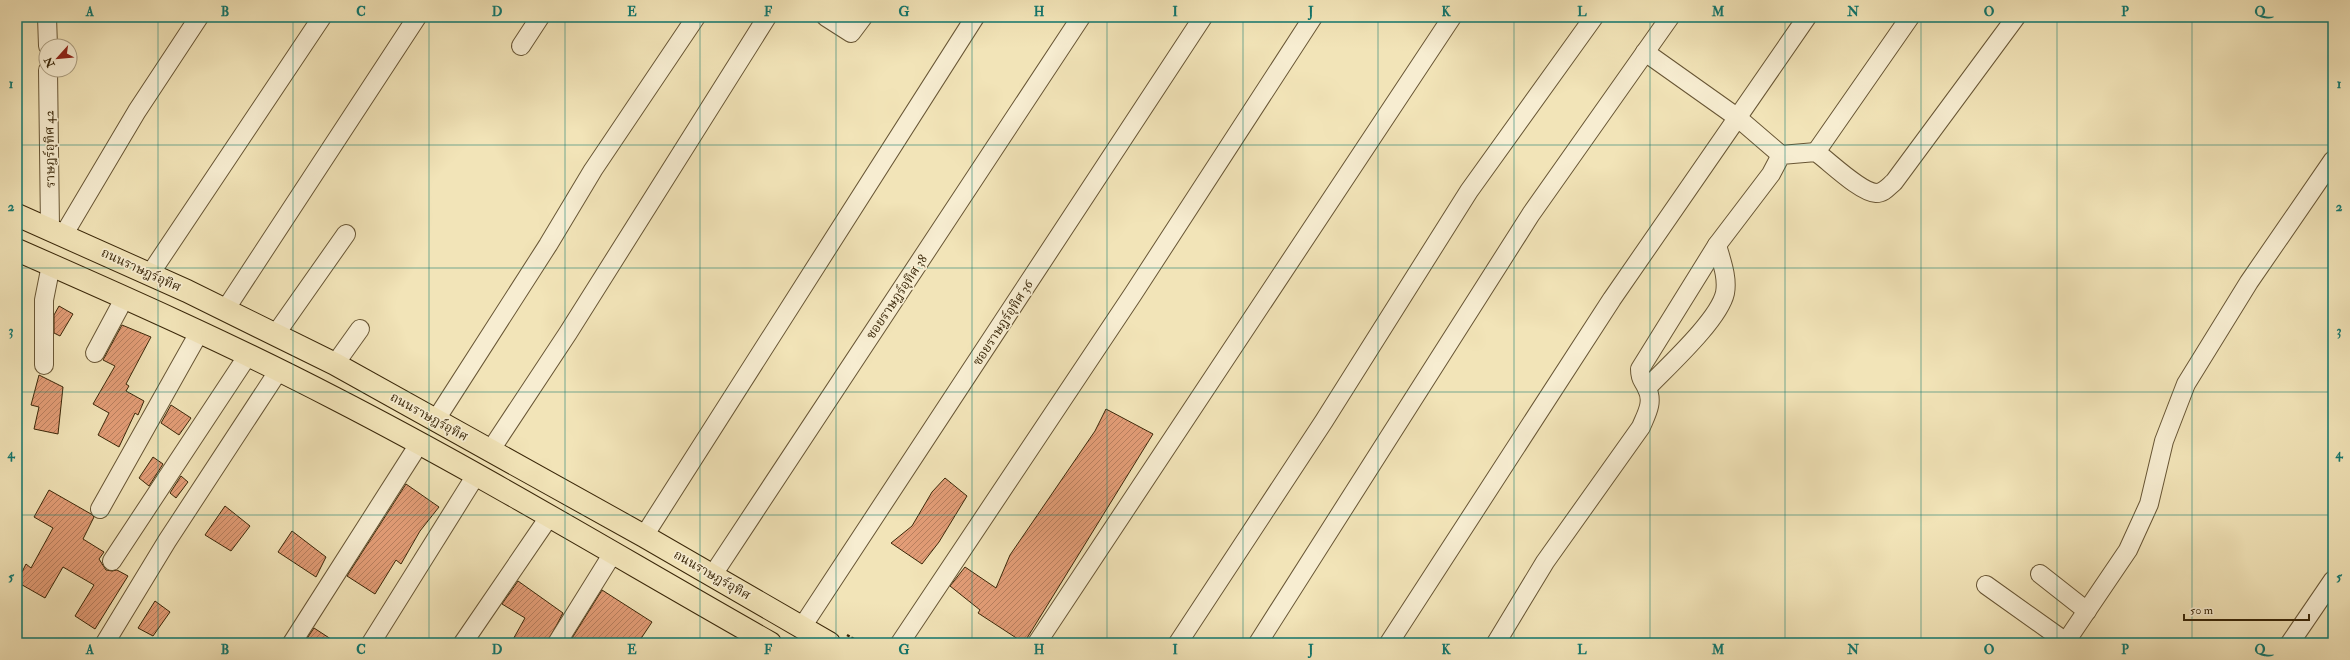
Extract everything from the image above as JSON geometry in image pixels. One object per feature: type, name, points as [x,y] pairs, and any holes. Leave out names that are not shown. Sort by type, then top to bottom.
[{"type":"main road","name":"ถนนราษฎร์อุทิศ","points":[[17,215],[150,274],[334,364],[644,536],[829,643]]},
{"type":"main road","points":[[17,250],[200,331],[279,370],[476,475],[613,553],[760,641]]},
{"type":"street","points":[[47,17],[48,38]]},
{"type":"street","points":[[51,229],[137,111],[199,17]]},
{"type":"street","points":[[150,274],[322,17]]},
{"type":"street","points":[[225,310],[417,17]]},
{"type":"street","points":[[521,46],[540,17]]},
{"type":"street","points":[[435,420],[548,246],[593,170],[696,17]]},
{"type":"street","points":[[490,451],[568,333],[767,17]]},
{"type":"street","points":[[826,17],[851,32],[863,17]]},
{"type":"street","points":[[644,536],[975,17]]},
{"type":"street","name":"ซอยราษฎร์อุทิศ 38","points":[[712,576],[1081,17]]},
{"type":"street","name":"ซอยราษฎร์อุทิศ 36","points":[[802,627],[1203,17]]},
{"type":"street","points":[[900,643],[1133,294],[1313,17]]},
{"type":"street","points":[[1036,643],[1452,17]]},
{"type":"street","points":[[1178,643],[1324,421],[1469,191],[1594,17]]},
{"type":"street","points":[[1258,643],[1531,214],[1670,17]]},
{"type":"street","points":[[1389,643],[1612,298],[1807,17]]},
{"type":"street","points":[[1816,152],[1910,17]]},
{"type":"street","points":[[1645,52],[1738,118],[1781,155],[1816,152],[1866,190],[1876,193],[1884,191],[2016,17]]},
{"type":"street","name":"ราษฎร์อุทิศ 42","points":[[48,78],[51,229]]},
{"type":"street","points":[[1496,643],[1545,562],[1641,427],[1649,410],[1650,398],[1647,388],[1640,379],[1640,369],[1717,245],[1771,174],[1781,155]]},
{"type":"street","points":[[1986,585],[2066,643],[2128,550],[2149,504],[2164,441],[2186,384],[2249,282],[2333,160]]},
{"type":"street","points":[[276,336],[346,234]]},
{"type":"street","points":[[1647,388],[1700,332],[1720,305],[1725,294],[1726,278],[1717,245]]},
{"type":"street","points":[[44,365],[44,300],[47,263]]},
{"type":"street","points":[[95,352],[125,297]]},
{"type":"street","points":[[334,364],[360,329]]},
{"type":"street","points":[[100,509],[200,331]]},
{"type":"street","points":[[112,561],[248,355]]},
{"type":"street","points":[[105,643],[167,541],[279,370]]},
{"type":"street","points":[[292,643],[419,444]]},
{"type":"street","points":[[371,643],[476,475]]},
{"type":"street","points":[[463,643],[549,517]]},
{"type":"street","points":[[557,643],[613,553]]},
{"type":"street","points":[[2040,574],[2087,611]]},
{"type":"street","points":[[2290,643],[2333,580]]},
{"type":"building","points":[[59,306],[73,314],[60,336],[54,333],[54,315]]},
{"type":"building","points":[[122,325],[151,337],[126,384],[129,386],[126,391],[144,401],[138,415],[135,413],[119,447],[98,435],[109,413],[93,404],[115,366],[103,360]]},
{"type":"building","points":[[39,375],[63,387],[58,434],[34,429],[39,407],[31,405]]},
{"type":"building","points":[[171,405],[191,418],[179,435],[161,423]]},
{"type":"building","points":[[1106,409],[1153,434],[1024,643],[978,613],[980,610],[950,586],[965,567],[996,588],[1010,555],[1095,431]]},
{"type":"building","points":[[153,457],[163,464],[149,486],[139,478]]},
{"type":"building","points":[[181,476],[188,482],[176,498],[170,493]]},
{"type":"building","points":[[945,478],[967,496],[939,542],[922,564],[891,543],[912,526],[932,492]]},
{"type":"building","points":[[406,484],[439,507],[420,531],[401,564],[396,560],[375,594],[347,576]]},
{"type":"building","points":[[49,490],[94,517],[83,539],[104,552],[99,559],[106,570],[117,570],[128,576],[95,629],[75,616],[94,585],[63,567],[45,598],[17,582],[26,564],[31,568],[53,528],[34,517]]},
{"type":"building","points":[[225,506],[250,526],[231,551],[205,535]]},
{"type":"building","points":[[292,531],[326,557],[316,577],[278,552]]},
{"type":"building","points":[[518,581],[563,613],[547,643],[511,643],[525,618],[502,604]]},
{"type":"building","points":[[602,590],[652,622],[638,643],[569,643]]},
{"type":"building","points":[[155,601],[170,612],[153,636],[138,628]]},
{"type":"building","points":[[314,628],[337,643],[304,643]]}]
